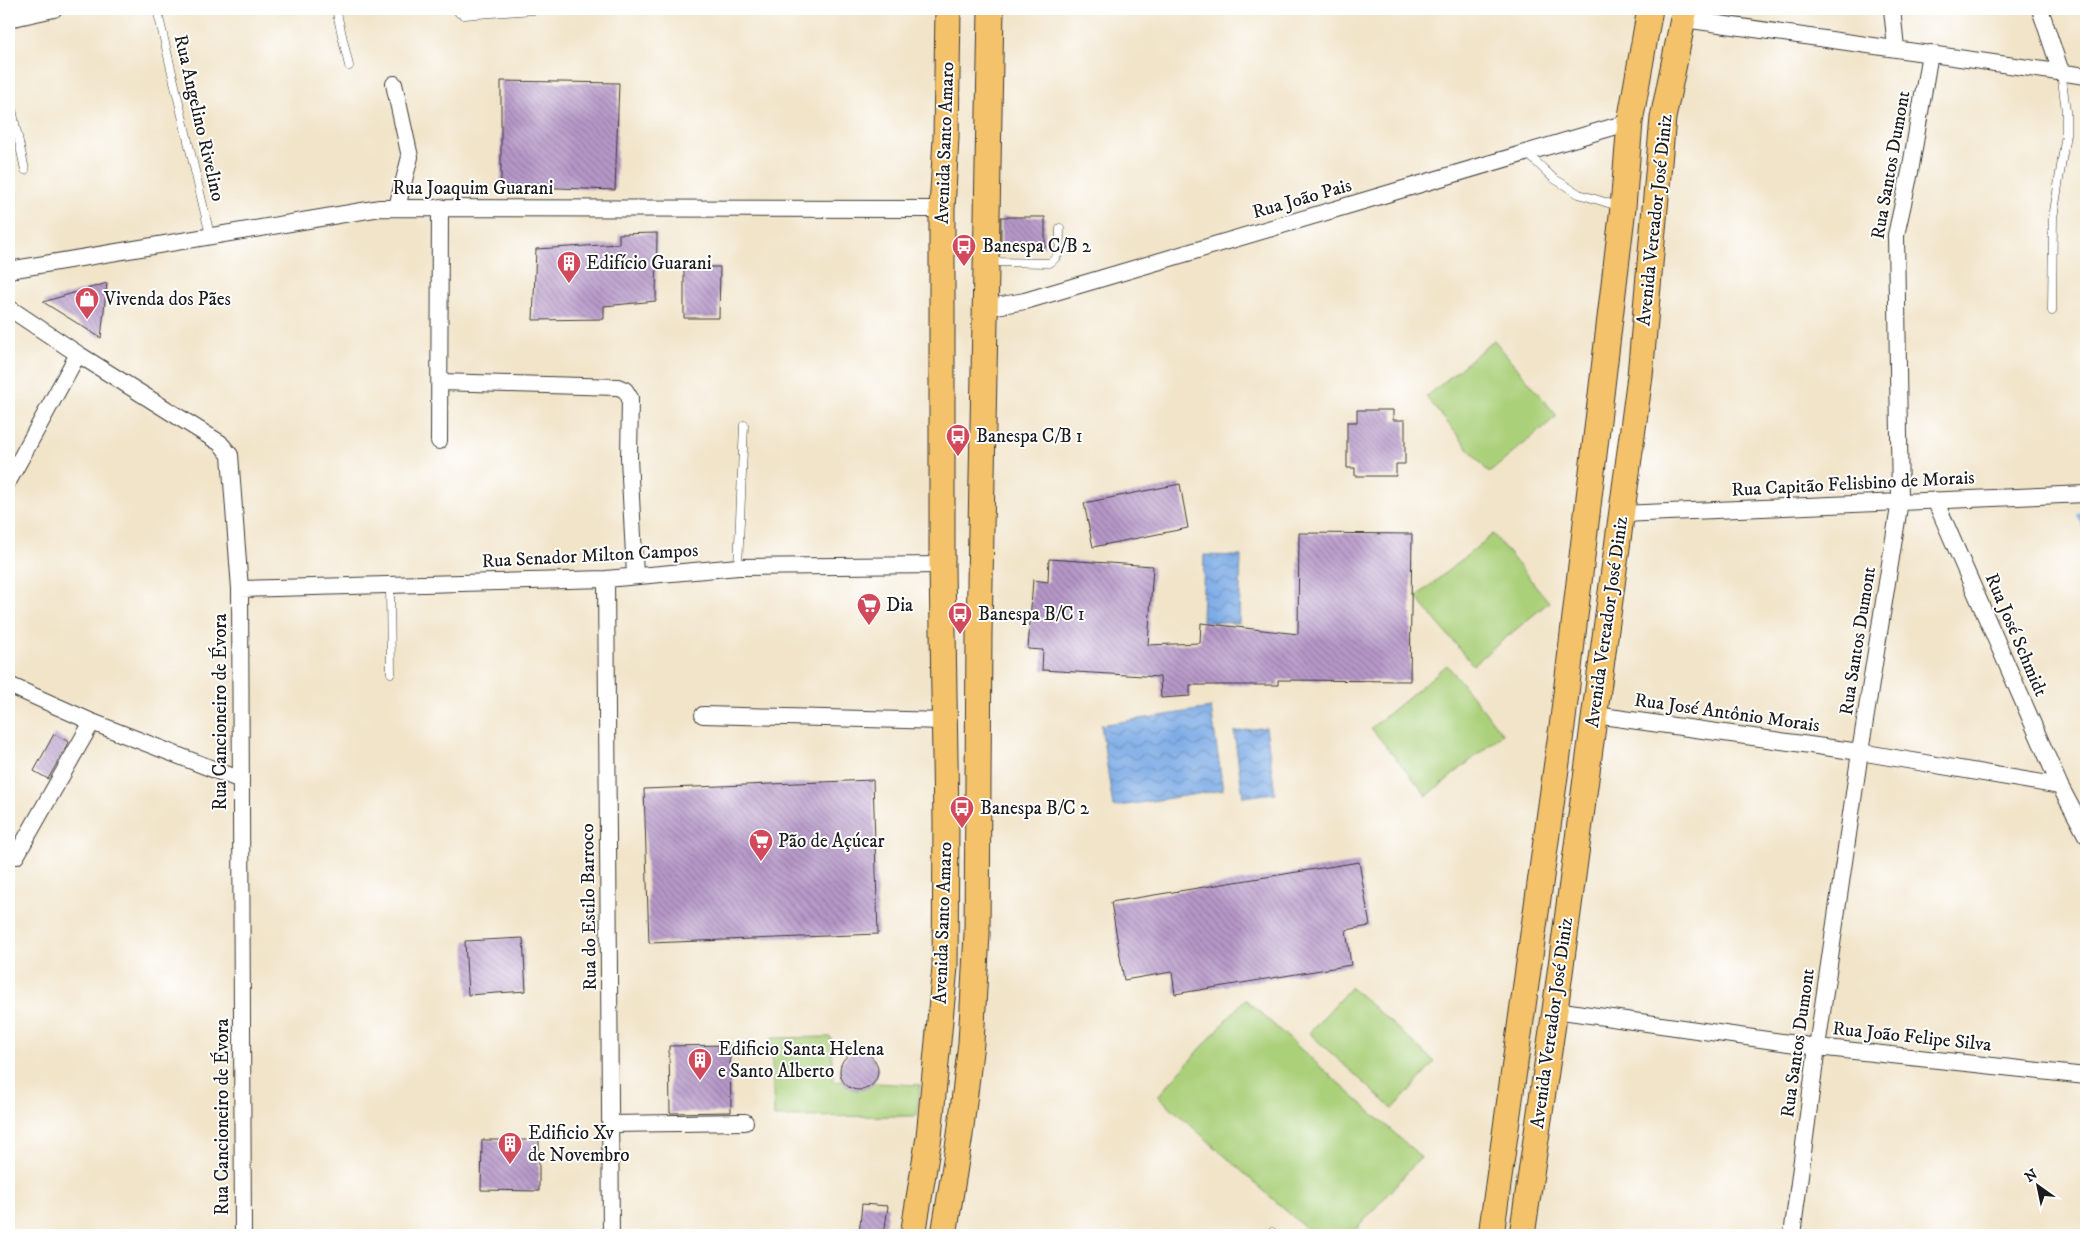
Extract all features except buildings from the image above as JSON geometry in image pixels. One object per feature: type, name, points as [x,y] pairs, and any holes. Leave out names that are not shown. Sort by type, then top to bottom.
[{"type":"main road","name":"Avenida Santo Amaro","points":[[913,1235],[929,1137],[944,967],[942,210],[946,138],[948,9]]},
{"type":"main road","name":"Avenida Santo Amaro","points":[[944,1235],[971,1043],[977,934],[978,692],[991,9]]},
{"type":"main road","name":"Avenida Vereador José Diniz","points":[[1491,1235],[1562,719],[1623,207],[1630,122],[1649,11]]},
{"type":"main road","name":"Avenida Vereador José Diniz","points":[[1522,1235],[1555,1010],[1640,376],[1663,118],[1684,14]]},
{"type":"street","points":[[9,19],[54,9]]},
{"type":"street","points":[[1892,9],[1896,48]]},
{"type":"street","points":[[2040,9],[2061,72]]},
{"type":"street","points":[[1684,14],[2086,76]]},
{"type":"street","name":"Rua Santos Dumont","points":[[1792,1235],[1860,752],[1900,501],[1896,235],[1910,172],[1930,53]]},
{"type":"street","points":[[394,84],[410,157],[397,207]]},
{"type":"street","name":"Rua João Pais","points":[[985,308],[1025,301],[1630,122]]},
{"type":"street","points":[[439,442],[440,207]]},
{"type":"street","name":"Rua Joaquim Guarani","points":[[9,270],[380,208],[942,210]]},
{"type":"street","name":"Rua Cancioneiro de Évora","points":[[9,308],[78,354],[220,443],[230,455],[240,589],[243,1235]]},
{"type":"street","points":[[9,480],[78,354]]},
{"type":"street","points":[[440,382],[610,386],[625,390],[630,398],[629,458],[635,575]]},
{"type":"street","name":"Rua Capitão Felisbino de Morais","points":[[1621,514],[2086,494]]},
{"type":"street","name":"Rua José Schmidt","points":[[1935,500],[2060,786],[2086,835]]},
{"type":"street","name":"Rua Senador Milton Campos","points":[[240,589],[606,579],[738,567],[942,565]]},
{"type":"street","name":"Rua do Estilo Barroco","points":[[606,579],[611,1235]]},
{"type":"street","points":[[9,685],[92,722],[241,780]]},
{"type":"street","points":[[703,715],[944,721]]},
{"type":"street","name":"Rua José Antônio Morais","points":[[1595,715],[1860,752],[2060,786]]},
{"type":"street","points":[[16,856],[92,722]]},
{"type":"street","name":"Rua João Felipe Silva","points":[[1555,1010],[1817,1047],[2086,1076]]},
{"type":"street","points":[[611,1124],[745,1122]]},
{"type":"lane","name":"Rua Angelino Rivelino","points":[[157,9],[210,235]]},
{"type":"lane","points":[[336,9],[349,66]]},
{"type":"lane","points":[[457,9],[458,13],[464,15],[534,10]]},
{"type":"lane","points":[[2052,311],[2053,218],[2066,134],[2066,112],[2061,72]]},
{"type":"lane","points":[[9,95],[25,170]]},
{"type":"lane","points":[[1527,153],[1553,178],[1579,194],[1623,207]]},
{"type":"lane","points":[[986,262],[1048,263],[1056,260],[1059,254],[1060,228]]},
{"type":"lane","points":[[738,567],[744,425]]},
{"type":"lane","points":[[390,585],[391,673]]},
{"type":"green space","points":[[1494,340],[1557,416],[1489,473],[1426,397]]},
{"type":"green space","points":[[1493,534],[1549,602],[1473,665],[1416,597]]},
{"type":"green space","points":[[1447,665],[1503,734],[1427,796],[1371,728]]},
{"type":"green space","points":[[1351,987],[1435,1062],[1393,1109],[1309,1033]]},
{"type":"green space","points":[[1245,999],[1421,1157],[1351,1235],[1313,1235],[1158,1096]]},
{"type":"green space","points":[[831,1037],[833,1082],[842,1081],[849,1087],[858,1090],[862,1090],[874,1083],[920,1085],[917,1116],[774,1117],[771,1038]]},
{"type":"water","points":[[1204,555],[1241,556],[1239,623],[1202,622]]},
{"type":"water","points":[[1211,708],[1223,790],[1113,807],[1101,725]]},
{"type":"water","points":[[1266,727],[1275,793],[1243,797],[1234,732]]},
{"type":"waterway","points":[[2080,515],[2086,529]]},
{"type":"place","name":"Banespa C/B 2","points":[[964,267]]},
{"type":"place","name":"Edifício Guarani","points":[[569,284]]},
{"type":"place","name":"Vivenda dos Pães","points":[[87,320]]},
{"type":"place","name":"Banespa C/B 1","points":[[958,457]]},
{"type":"place","name":"Dia","points":[[869,626]]},
{"type":"place","name":"Banespa B/C 1","points":[[960,635]]},
{"type":"place","name":"Banespa B/C 2","points":[[962,829]]},
{"type":"place","name":"Pão de Açúcar","points":[[761,862]]},
{"type":"place","name":"Edificio Santa Helena e Santo Alberto","points":[[700,1081]]},
{"type":"place","name":"Edificio Xv de Novembro","points":[[510,1165]]}]
